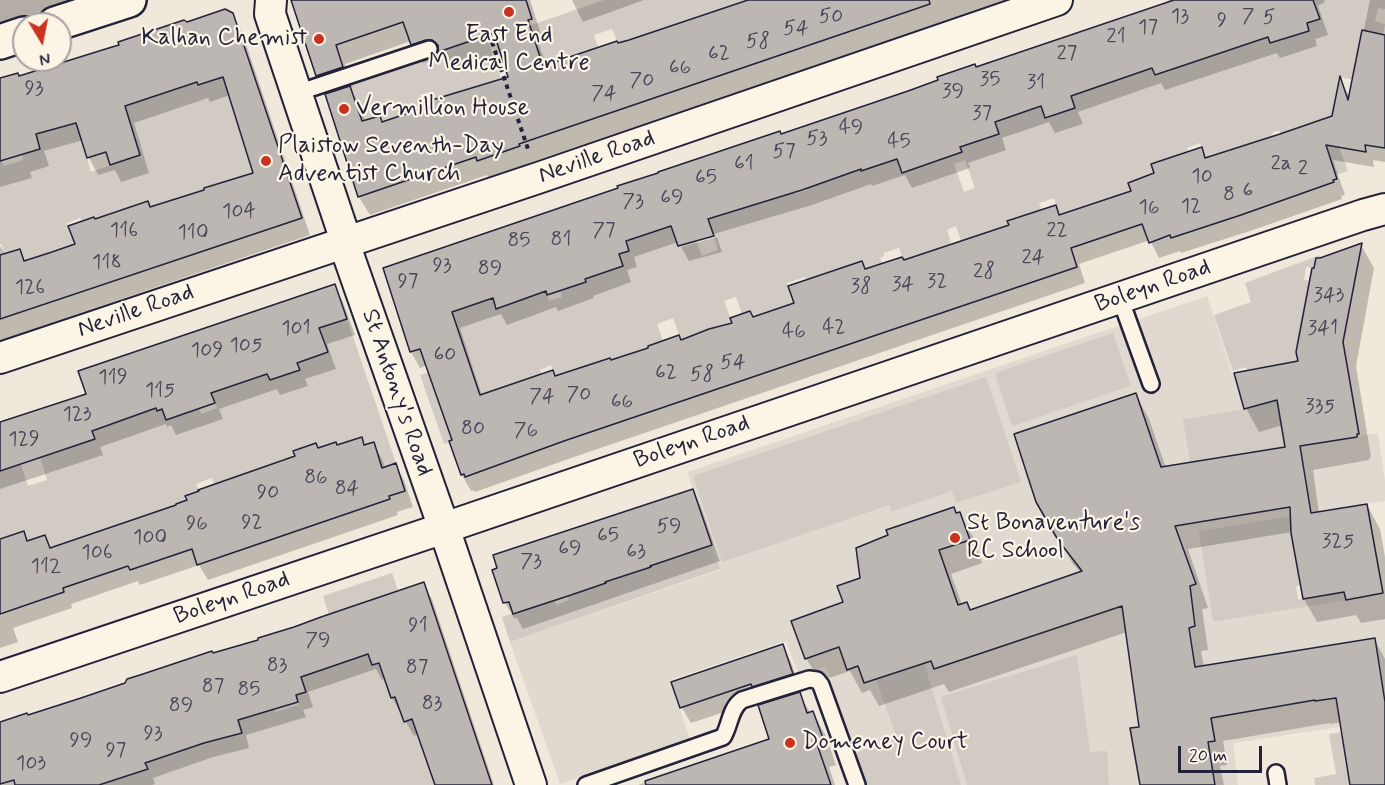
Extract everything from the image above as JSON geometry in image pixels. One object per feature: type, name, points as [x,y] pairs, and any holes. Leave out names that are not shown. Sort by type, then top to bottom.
[{"type":"main road","points":[[72,18],[129,0]]},
{"type":"street","name":"St Antony's Road","points":[[271,0],[270,15],[342,229],[344,243],[531,785]]},
{"type":"street","name":"Neville Road","points":[[0,358],[538,178],[1057,0]]},
{"type":"street","name":"Boleyn Road","points":[[0,677],[1385,209]]},
{"type":"lane","points":[[297,93],[429,49]]},
{"type":"lane","points":[[1120,298],[1151,384]]},
{"type":"lane","points":[[586,785],[723,737],[734,708],[742,700],[809,680],[817,680],[821,685],[857,785]]},
{"type":"path","points":[[492,42],[538,178]]},
{"type":"shaded area","points":[[0,0],[71,0],[36,12],[12,12],[12,20],[0,24]]},
{"type":"shaded area","points":[[604,0],[761,0],[745,1],[683,22],[692,49],[667,27],[644,35],[639,68],[629,40],[618,43],[612,29],[594,35],[608,78],[554,97],[539,56],[519,109],[501,56],[523,48],[517,30]]},
{"type":"shaded area","points":[[1313,0],[1385,0],[1385,9],[1378,8],[1375,21],[1385,24],[1383,34],[1362,30],[1356,59],[1376,84],[1339,77],[1337,92],[1350,95],[1339,147],[1348,171],[1336,175],[1317,122],[1280,134],[1279,130],[1272,133],[1273,137],[1205,158],[1200,143],[1187,148],[1192,163],[1162,160],[1151,164],[1155,176],[1150,206],[1140,178],[1128,183],[1131,191],[1059,215],[1054,198],[1039,203],[1051,238],[1008,221],[1012,236],[961,241],[956,226],[947,230],[951,243],[920,255],[929,282],[913,287],[899,248],[884,253],[884,256],[880,258],[882,263],[871,267],[879,290],[808,284],[805,277],[787,283],[794,303],[760,339],[750,311],[742,314],[736,297],[724,301],[732,323],[681,340],[673,318],[657,324],[663,341],[634,353],[620,388],[609,357],[599,361],[604,376],[579,368],[568,372],[573,386],[566,407],[551,365],[540,370],[542,377],[444,444],[420,375],[467,359],[428,320],[478,303],[483,269],[497,309],[509,305],[506,294],[543,283],[549,301],[562,297],[555,276],[567,288],[586,282],[581,268],[629,251],[620,223],[670,223],[678,246],[696,240],[702,256],[718,250],[701,196],[786,167],[795,194],[807,190],[803,177],[852,144],[861,171],[887,162],[888,132],[902,173],[910,153],[981,140],[998,134],[986,97],[999,121],[1012,116],[1009,106],[1040,104],[1046,119],[1053,116],[1049,103],[1059,100],[1064,112],[1075,108],[1062,72],[1127,77],[1137,73],[1144,44],[1155,76],[1171,71],[1168,61],[1188,64],[1267,36],[1270,44],[1283,40],[1271,3],[1307,23],[1320,19]],"holes":[[[965,160],[975,188],[964,192],[954,164]]]},
{"type":"shaded area","points":[[486,35],[512,111],[435,104],[431,92],[420,95],[423,108],[418,109],[391,151],[379,116],[362,121],[339,138],[335,126],[361,117],[352,92],[326,100],[324,92]]},
{"type":"shaded area","points":[[189,57],[198,85],[213,80],[226,67],[227,92],[253,173],[204,188],[206,194],[158,233],[148,201],[136,204],[156,265],[126,209],[114,212],[115,217],[105,250],[94,217],[82,221],[80,218],[67,223],[79,258],[29,275],[20,249],[5,254],[0,244],[0,154],[4,166],[23,160],[22,154],[40,149],[36,134],[76,122],[91,172],[140,155],[119,86]]},
{"type":"shaded area","points":[[1320,255],[1320,258],[1316,258],[1314,268],[1306,267],[1304,280],[1310,281],[1296,353],[1298,361],[1275,365],[1318,433],[1320,443],[1190,462],[1183,419],[1244,409],[1251,383],[1246,367],[1233,371],[1214,315],[1251,302],[1245,283]]},
{"type":"shaded area","name":"St Bonaventure's RC School","points":[[1207,296],[1244,409],[1183,419],[1284,447],[1378,433],[1385,481],[1385,501],[1200,531],[1213,622],[1385,593],[1385,720],[1233,743],[1238,785],[864,785],[826,666],[799,676],[786,641],[670,680],[690,739],[560,784],[510,642],[720,570],[687,472]]},
{"type":"shaded area","points":[[347,319],[396,463],[382,468],[374,442],[364,445],[361,437],[346,443],[355,470],[318,448],[316,443],[294,451],[317,522],[284,459],[253,471],[256,481],[220,499],[212,478],[196,484],[199,491],[186,496],[187,500],[176,504],[191,546],[50,548],[27,541],[24,531],[0,565],[0,471],[21,464],[28,486],[47,480],[40,457],[95,438],[92,431],[112,424],[103,397],[147,382],[157,411],[162,409],[166,420],[179,415],[185,369],[201,414],[217,408],[205,374],[267,374],[270,380],[299,370],[297,363],[328,352],[317,323]]},
{"type":"shaded area","points":[[1113,333],[1131,386],[1012,426],[995,373]]},
{"type":"shaded area","points":[[986,377],[1021,482],[956,503],[952,491],[891,512],[889,505],[722,562],[693,476]]},
{"type":"shaded area","points":[[1291,516],[1291,541],[1301,539],[1307,571],[1298,573],[1300,585],[1296,586],[1298,600],[1344,592],[1346,600],[1213,622],[1199,531]]},
{"type":"shaded area","points":[[686,525],[695,551],[712,545],[720,569],[510,642],[502,617],[554,600],[556,605],[569,600],[559,568],[579,591],[606,583],[603,575],[651,567],[642,540],[656,564],[685,555]]},
{"type":"shaded area","points":[[392,573],[398,590],[355,605],[367,651],[372,665],[413,651],[383,674],[391,698],[425,687],[399,709],[404,721],[413,719],[453,785],[85,785],[147,769],[130,716],[204,743],[242,732],[238,720],[250,716],[262,672],[275,712],[299,705],[296,695],[305,692],[295,660],[344,662],[323,596]]},
{"type":"shaded area","points":[[1077,655],[1090,752],[1107,751],[1109,785],[967,785],[941,697]]},
{"type":"shaded area","points":[[924,663],[961,785],[864,785],[854,754],[897,738],[876,680]]},
{"type":"shaded area","points":[[1342,732],[1350,785],[1315,785],[1314,778],[1336,774],[1329,734]]},
{"type":"building","points":[[291,0],[526,0],[532,19],[528,20],[543,66],[748,0],[929,0],[930,4],[519,144],[520,146],[477,161],[476,157],[358,197],[325,94],[350,86],[362,121],[380,116],[382,122],[423,108],[422,103],[508,77],[494,33],[438,52],[438,45],[432,40],[411,45],[403,22],[336,45],[343,67],[316,76]]},
{"type":"building","points":[[1174,0],[1313,0],[1320,19],[1307,23],[1309,31],[1270,43],[1268,37],[1155,75],[1152,68],[1071,96],[1075,108],[1045,118],[1041,106],[995,122],[999,134],[960,147],[962,152],[902,173],[897,159],[708,219],[714,236],[678,246],[671,226],[626,241],[629,251],[619,254],[623,266],[585,279],[586,282],[547,295],[546,291],[496,309],[493,298],[452,312],[480,395],[553,370],[555,376],[610,358],[611,360],[679,335],[681,340],[732,323],[730,318],[750,311],[753,317],[794,303],[788,286],[862,261],[865,269],[902,257],[904,260],[1009,225],[1007,221],[1056,205],[1059,215],[1131,191],[1128,183],[1154,173],[1151,164],[1202,147],[1205,158],[1332,116],[1340,76],[1348,100],[1362,30],[1385,35],[1385,148],[1365,145],[1366,152],[1326,145],[1337,179],[1333,180],[1334,182],[1241,215],[1149,243],[1142,224],[1071,248],[1077,267],[564,441],[465,477],[464,474],[461,475],[449,441],[452,440],[420,349],[410,352],[383,268],[618,188],[617,186],[658,172],[908,91],[938,80],[937,77],[975,64],[976,67]]},
{"type":"building","points":[[225,9],[233,13],[302,218],[0,319],[0,255],[20,249],[24,261],[52,252],[75,244],[68,226],[148,201],[150,207],[253,173],[223,77],[198,85],[197,82],[125,106],[140,155],[110,165],[106,152],[87,158],[76,123],[36,134],[40,149],[0,161],[0,78],[18,73],[19,76],[32,72],[72,72],[72,60],[119,45],[118,42],[184,20],[187,22]]},
{"type":"building","points":[[1362,243],[1343,342],[1359,434],[1357,437],[1300,446],[1311,513],[1367,504],[1383,593],[1346,600],[1344,592],[1303,599],[1291,533],[1290,507],[1175,526],[1196,584],[1190,586],[1195,626],[1189,628],[1195,667],[1375,638],[1385,702],[1385,785],[1350,785],[1336,698],[1211,718],[1215,741],[1208,742],[1215,785],[1140,785],[1130,728],[1139,727],[1122,606],[934,669],[931,661],[864,683],[858,666],[847,670],[839,647],[805,659],[791,621],[843,602],[837,586],[860,578],[856,548],[888,535],[886,530],[954,507],[956,513],[960,512],[970,540],[939,550],[958,605],[967,602],[970,610],[1082,571],[1058,540],[1036,502],[1014,434],[1136,393],[1161,467],[1285,447],[1277,400],[1244,409],[1234,373],[1298,361],[1296,352],[1312,268],[1314,268],[1316,258]]},
{"type":"building","points":[[335,284],[347,319],[319,328],[328,352],[297,363],[300,370],[270,380],[267,374],[211,393],[215,403],[166,420],[162,409],[157,411],[156,408],[92,431],[95,439],[0,471],[0,422],[86,394],[78,371]]},
{"type":"building","points":[[362,437],[364,445],[374,442],[382,468],[396,463],[405,491],[389,496],[390,499],[197,565],[192,549],[130,570],[128,566],[63,588],[64,592],[0,614],[0,539],[24,531],[27,541],[45,535],[50,548],[176,505],[187,500],[185,496],[198,490],[295,456],[293,451],[316,443],[318,448]]},
{"type":"building","points":[[693,489],[712,545],[513,614],[509,602],[503,603],[492,570],[497,568],[493,555]]},
{"type":"building","points":[[424,582],[492,785],[435,785],[412,719],[404,722],[395,697],[391,698],[379,663],[372,665],[368,654],[301,677],[306,692],[296,695],[298,702],[238,720],[242,733],[145,763],[148,769],[99,785],[15,785],[14,780],[0,784],[0,722],[81,698],[125,683],[127,679],[212,651],[213,653],[258,640],[258,638]]},
{"type":"building","points":[[783,644],[793,674],[752,687],[751,684],[680,708],[671,682]]},
{"type":"building","name":"Domeney Court","points":[[800,692],[807,713],[813,711],[824,741],[817,744],[831,785],[646,785],[645,781],[769,739],[758,705]]},
{"type":"place","name":"East End Medical Centre","points":[[509,12]]},
{"type":"place","name":"Kalhan Chemist","points":[[319,39]]},
{"type":"place","name":"Vermillion House","points":[[344,109]]},
{"type":"place","name":"Plaistow Seventh-Day Adventist Church","points":[[266,161]]},
{"type":"place","name":"St Bonaventure's RC School","points":[[955,538]]},
{"type":"place","name":"Domeney Court","points":[[790,743]]}]
